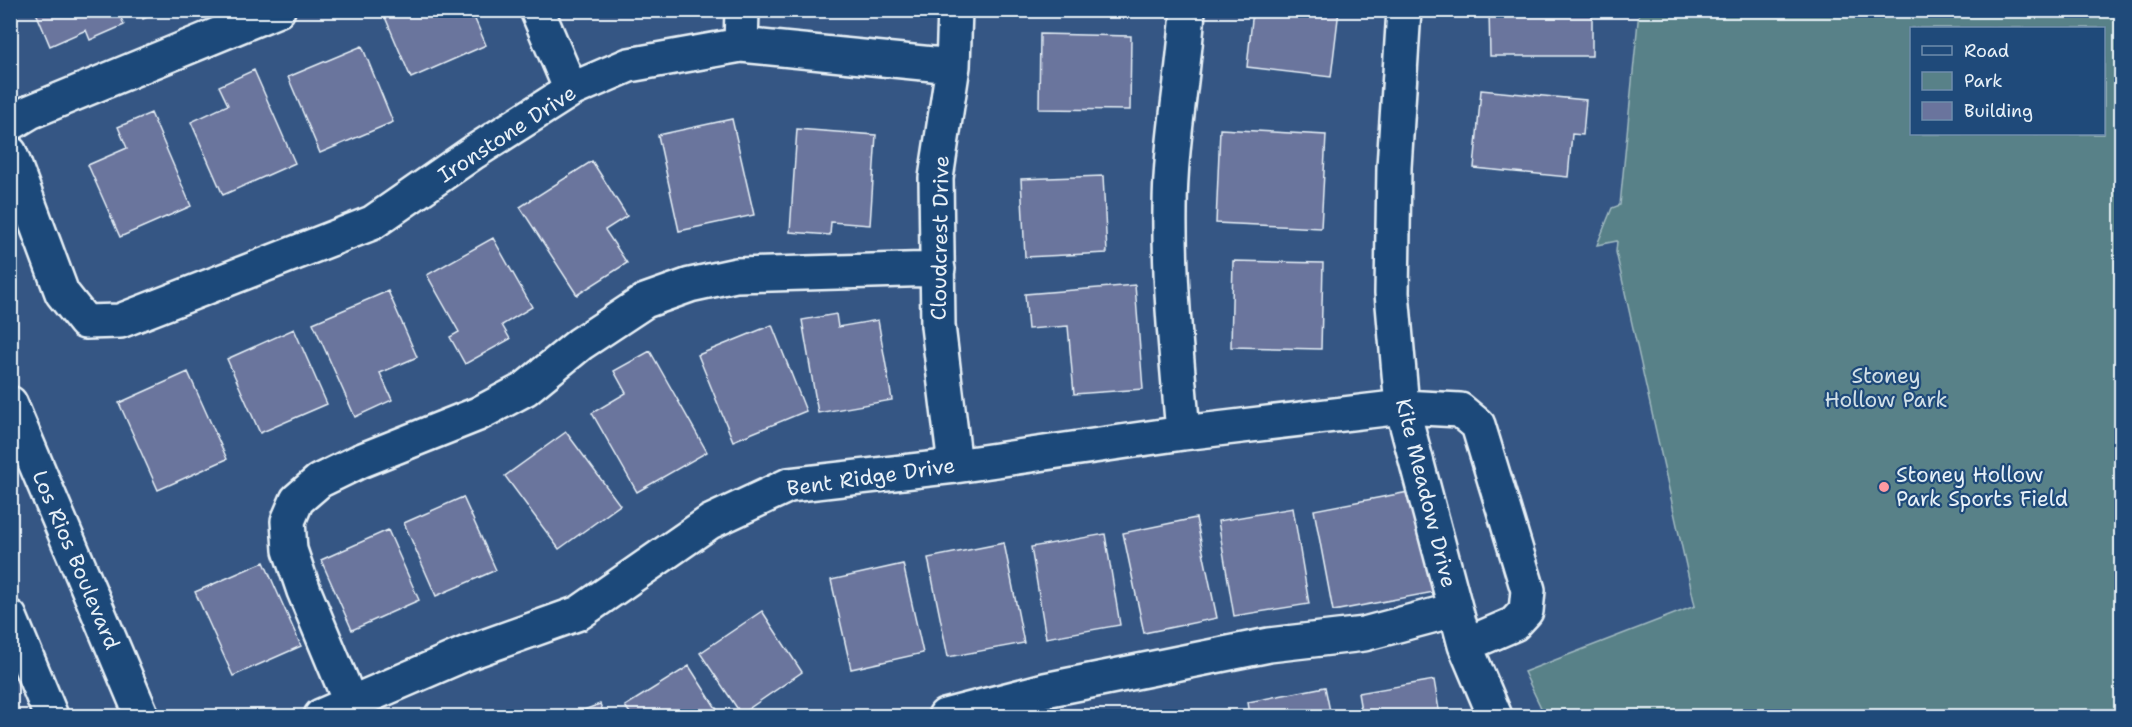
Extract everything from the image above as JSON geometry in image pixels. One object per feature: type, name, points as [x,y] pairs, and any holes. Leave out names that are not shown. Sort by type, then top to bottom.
[{"type":"street","points":[[10,124],[30,111],[278,10]]},
{"type":"street","points":[[537,10],[571,90]]},
{"type":"street","points":[[741,45],[742,10]]},
{"type":"street","name":"Cloudcrest Drive","points":[[955,10],[952,66],[936,178],[938,326],[955,466]]},
{"type":"street","points":[[1183,433],[1173,312],[1170,210],[1173,143],[1188,10]]},
{"type":"street","name":"Kite Meadow Drive","points":[[1404,10],[1394,168],[1392,293],[1402,407],[1464,645],[1495,717]]},
{"type":"street","name":"Ironstone Drive","points":[[10,153],[62,293],[85,322],[120,321],[372,223],[474,152],[571,90],[629,64],[741,45],[952,66]]},
{"type":"street","points":[[353,710],[304,591],[290,550],[288,521],[297,500],[319,481],[360,461],[478,414],[525,389],[580,344],[645,301],[690,285],[736,275],[938,269]]},
{"type":"street","name":"Los Rios Boulevard","points":[[10,403],[142,717]]},
{"type":"street","name":"Bent Ridge Drive","points":[[321,717],[353,710],[467,653],[579,613],[710,522],[789,484],[955,466],[1183,433],[1402,407],[1461,410],[1478,425],[1528,590],[1526,611],[1514,624],[1464,645]]},
{"type":"street","points":[[945,717],[1045,690],[1269,645],[1364,634],[1454,610]]},
{"type":"street","points":[[10,617],[51,717]]},
{"type":"green space","name":"Stoney Hollow Park","points":[[1639,11],[2121,11],[2121,716],[1545,716],[1524,672],[1695,606],[1616,252],[1617,241],[1597,245],[1612,208],[1620,205]]},
{"type":"building","points":[[35,10],[118,10],[124,25],[90,40],[86,30],[50,46]]},
{"type":"building","points":[[140,10],[163,10],[143,19]]},
{"type":"building","points":[[382,10],[471,10],[486,45],[411,78]]},
{"type":"building","points":[[1253,10],[1339,10],[1331,77],[1247,67]]},
{"type":"building","points":[[1489,10],[1592,10],[1592,56],[1490,56]]},
{"type":"building","points":[[1040,34],[1131,36],[1130,110],[1039,109]]},
{"type":"building","points":[[362,46],[393,122],[320,153],[288,77]]},
{"type":"building","points":[[254,70],[295,163],[223,195],[191,122],[228,105],[219,86]]},
{"type":"building","points":[[1481,90],[1586,100],[1583,135],[1572,134],[1568,177],[1474,168]]},
{"type":"building","points":[[151,113],[191,206],[120,237],[88,165],[127,148],[118,127]]},
{"type":"building","points":[[732,119],[754,215],[679,231],[658,135]]},
{"type":"building","points":[[797,129],[876,135],[870,225],[831,222],[830,235],[790,232]]},
{"type":"building","points":[[1220,129],[1326,135],[1321,228],[1216,223]]},
{"type":"building","points":[[592,161],[627,216],[605,230],[627,263],[577,295],[520,207]]},
{"type":"building","points":[[1103,176],[1107,253],[1025,257],[1021,179]]},
{"type":"building","points":[[493,238],[532,307],[502,325],[510,339],[465,364],[450,337],[459,332],[427,275]]},
{"type":"building","points":[[1233,261],[1323,263],[1321,349],[1231,347]]},
{"type":"building","points":[[1135,285],[1143,389],[1074,394],[1068,326],[1028,329],[1025,294]]},
{"type":"building","points":[[388,291],[417,357],[380,373],[392,400],[355,417],[313,323]]},
{"type":"building","points":[[836,314],[838,327],[878,320],[892,400],[818,413],[802,320]]},
{"type":"building","points":[[772,325],[806,411],[733,441],[698,355]]},
{"type":"building","points":[[294,329],[327,404],[260,433],[227,359]]},
{"type":"building","points":[[650,351],[707,452],[637,492],[592,413],[626,393],[614,371]]},
{"type":"building","points":[[188,372],[227,459],[158,490],[119,403]]},
{"type":"building","points":[[566,432],[620,505],[559,549],[505,476]]},
{"type":"building","points":[[1414,491],[1434,592],[1333,611],[1314,510]]},
{"type":"building","points":[[463,497],[496,570],[436,596],[404,523]]},
{"type":"building","points":[[1293,508],[1309,604],[1234,616],[1218,521]]},
{"type":"building","points":[[1196,518],[1217,618],[1144,633],[1123,533]]},
{"type":"building","points":[[388,530],[419,600],[352,630],[321,560]]},
{"type":"building","points":[[1105,534],[1120,625],[1046,638],[1031,547]]},
{"type":"building","points":[[1004,543],[1024,643],[948,657],[928,558]]},
{"type":"building","points":[[264,562],[301,646],[233,676],[195,592]]},
{"type":"building","points":[[903,564],[923,653],[851,669],[831,580]]},
{"type":"building","points":[[762,611],[802,672],[741,714],[700,653]]},
{"type":"building","points":[[689,666],[721,716],[632,716],[625,706]]},
{"type":"building","points":[[1434,680],[1440,716],[1362,716],[1358,693]]},
{"type":"building","points":[[1325,687],[1331,716],[1250,716],[1248,702]]},
{"type":"building","points":[[600,704],[605,716],[568,716]]},
{"type":"building","points":[[1174,711],[1175,716],[1151,716]]},
{"type":"place","name":"Stoney Hollow Park Sports Field","points":[[1884,487]]}]
